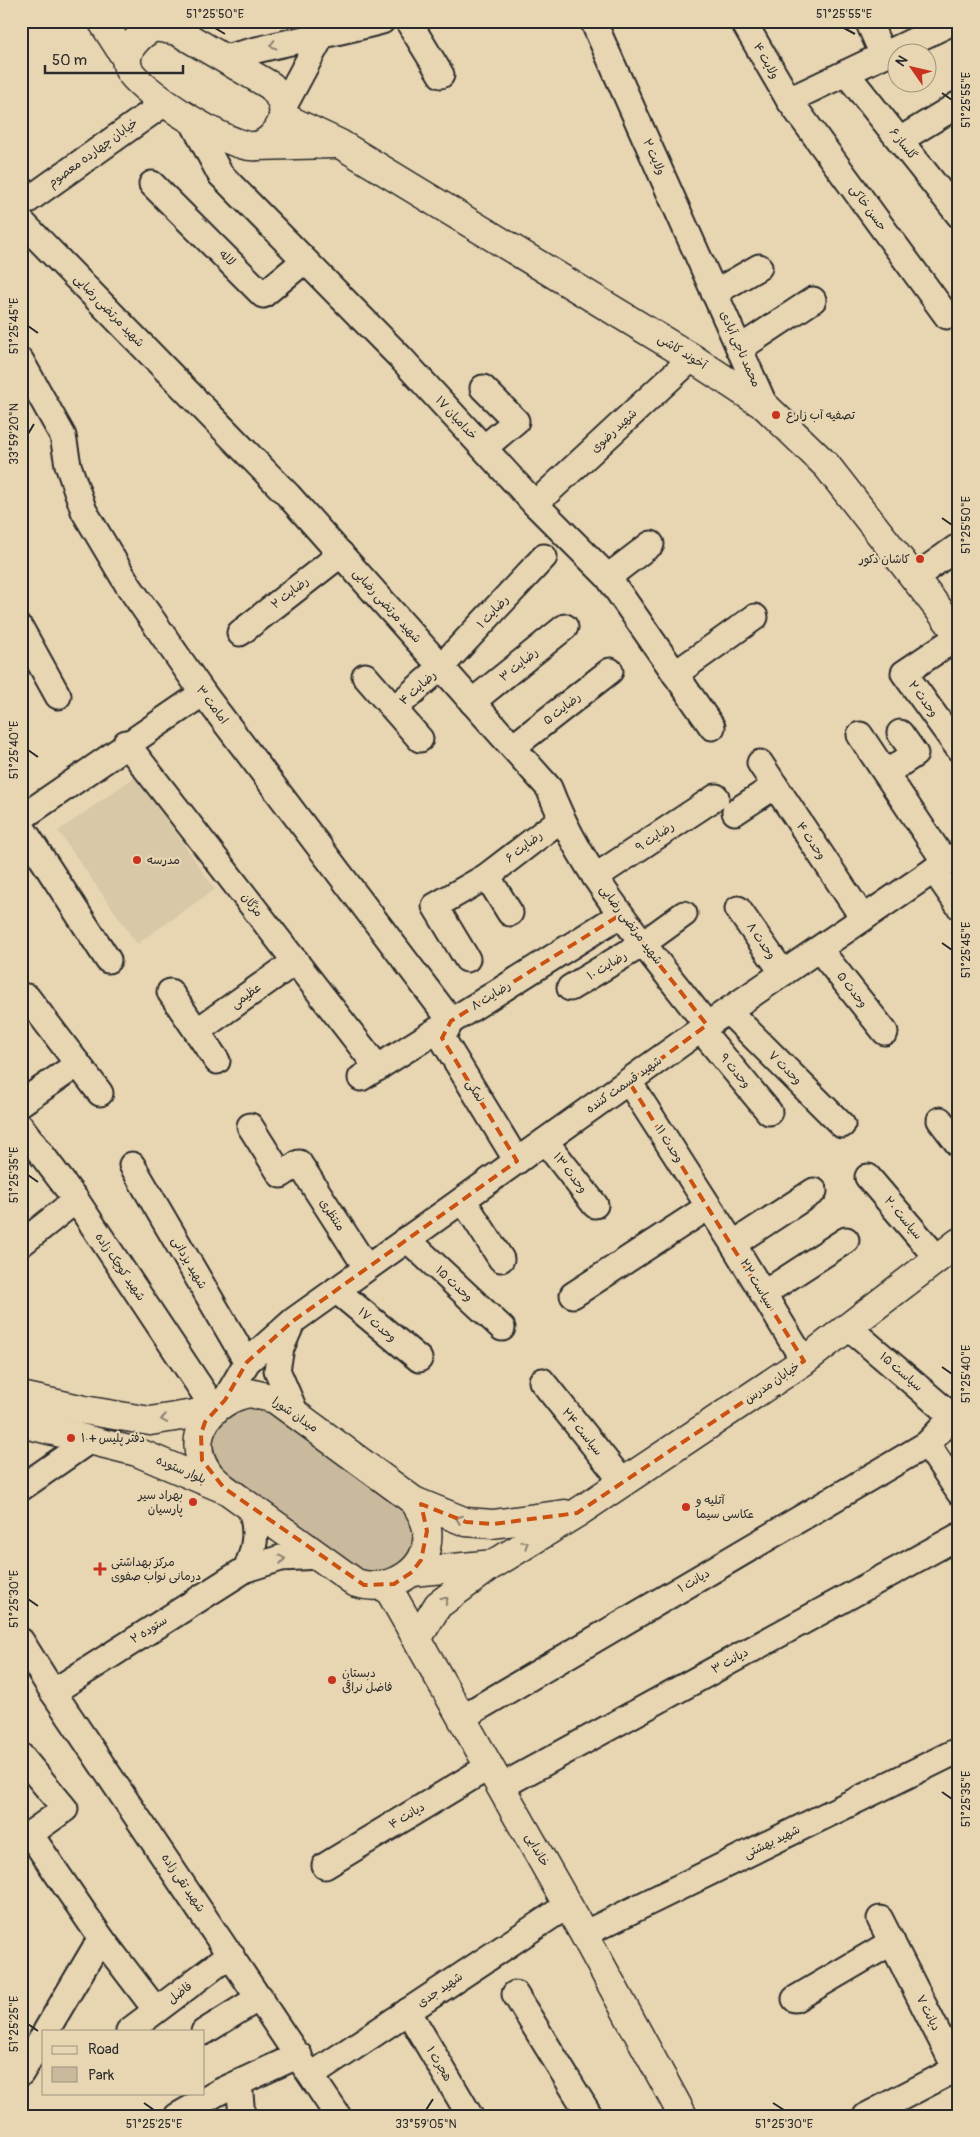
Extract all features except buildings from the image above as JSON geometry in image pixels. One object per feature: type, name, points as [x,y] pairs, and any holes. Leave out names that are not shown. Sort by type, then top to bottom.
[{"type":"main road","points":[[102,21],[127,60],[128,68],[139,82],[213,133],[243,146],[340,144]]},
{"type":"main road","points":[[127,60],[131,48],[146,31],[168,25],[271,86],[279,95],[283,112],[278,130],[268,141],[256,146]]},
{"type":"main road","name":"آخوند کاشی","points":[[283,112],[340,144],[692,358],[765,406],[827,466],[959,635]]},
{"type":"main road","name":"خیابان مدرس","points":[[417,1639],[438,1605],[494,1564],[577,1513],[804,1361],[949,1250]]},
{"type":"main road","name":"میدان شورا","points":[[219,1406],[236,1395],[263,1395],[275,1399],[414,1501],[424,1517],[427,1531],[426,1546],[421,1560],[412,1572],[401,1580],[387,1586]]},
{"type":"main road","points":[[21,1396],[84,1410],[150,1421],[219,1406]]},
{"type":"main road","points":[[219,1406],[205,1422],[200,1447],[202,1460],[207,1472],[224,1488],[356,1583],[374,1587],[387,1586]]},
{"type":"main road","name":"بلوار ستوده","points":[[21,1423],[137,1452],[224,1488]]},
{"type":"main road","points":[[414,1501],[466,1522],[493,1524],[577,1513]]},
{"type":"main road","points":[[412,1572],[494,1564]]},
{"type":"main road","name":"خاندایی","points":[[387,1586],[496,1776],[683,2116]]},
{"type":"street","points":[[226,58],[319,29],[382,21]]},
{"type":"street","points":[[408,21],[441,75]]},
{"type":"street","name":"ولایت ۲","points":[[593,21],[714,293]]},
{"type":"street","name":"ولایت ۴","points":[[744,21],[789,100]]},
{"type":"street","points":[[868,21],[883,55]]},
{"type":"street","points":[[789,100],[955,21]]},
{"type":"street","points":[[283,112],[319,29]]},
{"type":"street","name":"گلساز ۶","points":[[846,73],[959,215]]},
{"type":"street","name":"حسن خاکی","points":[[789,100],[946,316]]},
{"type":"street","name":"خیابان چهارده معصوم","points":[[21,205],[166,102]]},
{"type":"street","points":[[900,140],[959,104]]},
{"type":"street","name":"خدامیان ۱۷","points":[[191,119],[220,174],[400,357],[535,504],[608,577],[712,726]]},
{"type":"street","name":"لاله","points":[[152,184],[263,295],[304,261]]},
{"type":"street","name":"شهید مرتضی رضایی","points":[[21,221],[288,495],[549,788],[561,818],[595,877],[620,915],[644,943],[704,1028]]},
{"type":"street","points":[[714,293],[759,267]]},
{"type":"street","name":"محمد ناجی آبادی","points":[[714,293],[765,406]]},
{"type":"street","points":[[740,349],[813,300]]},
{"type":"street","name":"شهید رضوی","points":[[535,504],[692,358]]},
{"type":"street","name":"امامت ۳","points":[[21,361],[63,436],[68,465],[84,511],[128,586],[203,693],[451,1021]]},
{"type":"street","points":[[483,388],[516,421],[484,448]]},
{"type":"street","points":[[608,577],[651,544]]},
{"type":"street","points":[[914,578],[956,548]]},
{"type":"street","name":"رضایت ۲","points":[[240,632],[341,554]]},
{"type":"street","name":"رضایت ۱","points":[[441,667],[544,557]]},
{"type":"street","points":[[675,674],[755,617]]},
{"type":"street","name":"رضایت ۳","points":[[472,702],[565,627]]},
{"type":"street","points":[[21,629],[58,696]]},
{"type":"street","name":"وحدت ۲","points":[[959,635],[904,673],[959,749]]},
{"type":"street","name":"رضایت ۴","points":[[394,709],[441,667]]},
{"type":"street","name":"رضایت ۵","points":[[513,748],[610,672]]},
{"type":"street","name":"رضایت ۴","points":[[365,676],[420,739]]},
{"type":"street","points":[[21,818],[126,743],[203,693]]},
{"type":"street","points":[[886,773],[915,754],[900,733]]},
{"type":"street","points":[[860,735],[946,861],[959,906]]},
{"type":"street","name":"مژگان","points":[[126,743],[296,961],[370,1073]]},
{"type":"street","name":"وحدت ۴","points":[[760,762],[863,918]]},
{"type":"street","points":[[735,812],[775,786]]},
{"type":"street","name":"رضایت ۹","points":[[595,877],[716,797]]},
{"type":"street","name":"رضایت ۶","points":[[467,959],[436,906],[487,876],[561,818]]},
{"type":"street","points":[[21,826],[108,960]]},
{"type":"street","name":"شهید قسمت کننده","points":[[219,1406],[248,1362],[293,1320],[728,1011],[946,861]]},
{"type":"street","points":[[487,876],[510,913]]},
{"type":"street","name":"وحدت ۸","points":[[738,909],[783,974]]},
{"type":"street","name":"رضایت ۱۰","points":[[570,988],[644,943],[684,914]]},
{"type":"street","name":"رضایت ۸","points":[[370,1073],[620,915]]},
{"type":"street","name":"وحدت ۵","points":[[819,949],[885,1032]]},
{"type":"street","name":"عظیمی","points":[[197,1031],[296,961]]},
{"type":"street","points":[[170,992],[217,1060]]},
{"type":"street","points":[[21,1001],[27,997],[100,1093]]},
{"type":"street","name":"وحدت ۷","points":[[728,1011],[842,1125]]},
{"type":"street","name":"نمکی","points":[[451,1021],[442,1038],[518,1161]]},
{"type":"street","name":"وحدت ۹","points":[[704,1028],[769,1112]]},
{"type":"street","points":[[21,1104],[78,1064]]},
{"type":"street","name":"وحدت ۱۱","points":[[629,1082],[708,1207]]},
{"type":"street","points":[[940,1120],[959,1145]]},
{"type":"street","name":"منتظری","points":[[250,1126],[281,1175],[299,1163],[366,1267]]},
{"type":"street","name":"شهید کوچک زاده","points":[[21,1127],[76,1200],[206,1396],[219,1406]]},
{"type":"street","name":"وحدت ۱۳","points":[[545,1141],[595,1205]]},
{"type":"street","name":"شهید یزدانی","points":[[132,1165],[248,1362]]},
{"type":"street","name":"سیاست ۲۰","points":[[868,1177],[949,1250]]},
{"type":"street","points":[[733,1244],[814,1190]]},
{"type":"street","points":[[21,1244],[76,1200]]},
{"type":"street","points":[[462,1200],[501,1259]]},
{"type":"street","points":[[573,1295],[708,1207]]},
{"type":"street","name":"سیاست ۲۲","points":[[708,1207],[733,1244],[804,1361]]},
{"type":"street","name":"وحدت ۱۵","points":[[407,1239],[502,1328]]},
{"type":"street","points":[[763,1294],[846,1240]]},
{"type":"street","name":"وحدت ۱۷","points":[[336,1290],[419,1359]]},
{"type":"street","points":[[293,1320],[281,1348],[277,1370],[296,1414]]},
{"type":"street","name":"سیاست ۱۵","points":[[848,1327],[956,1414]]},
{"type":"street","name":"سیاست ۲۴","points":[[542,1381],[623,1482]]},
{"type":"street","name":"دیانت ۱","points":[[461,1718],[928,1444],[956,1414]]},
{"type":"street","points":[[22,1486],[90,1440]]},
{"type":"street","points":[[928,1444],[959,1492]]},
{"type":"street","points":[[246,1569],[255,1543],[254,1519],[250,1507]]},
{"type":"street","name":"دیانت ۳","points":[[496,1776],[959,1536]]},
{"type":"street","name":"ستوده ۲","points":[[53,1692],[246,1569],[280,1558],[319,1556]]},
{"type":"street","name":"شهید تقی زاده","points":[[21,1641],[53,1692],[306,2065],[338,2116]]},
{"type":"street","name":"شهید بهشتی","points":[[584,1934],[959,1750]]},
{"type":"street","points":[[26,1770],[65,1808],[30,1834],[101,1938],[156,2010]]},
{"type":"street","name":"دیانت ۴","points":[[325,1866],[496,1776]]},
{"type":"street","name":"شهید جدی","points":[[177,2116],[219,2092],[240,2083],[306,2065],[408,2011],[568,1905]]},
{"type":"street","name":"دیانت ۷","points":[[866,2116],[956,2069],[880,1919]]},
{"type":"street","points":[[47,2030],[101,1938]]},
{"type":"street","points":[[795,1999],[892,1942]]},
{"type":"street","name":"فاضل","points":[[130,2030],[231,1954]]},
{"type":"street","points":[[516,1994],[590,2116]]},
{"type":"street","points":[[205,2031],[260,1997]]},
{"type":"street","name":"هجرت ۱","points":[[408,2011],[470,2116]]},
{"type":"street","points":[[21,2073],[42,2037]]},
{"type":"street","points":[[240,2083],[242,2116]]},
{"type":"highlighted area","points":[[620,915],[707,1025],[629,1082],[804,1361],[577,1513],[493,1524],[466,1522],[421,1504],[427,1531],[421,1560],[412,1572],[394,1584],[364,1585],[224,1488],[202,1460],[201,1434],[205,1422],[225,1400],[247,1362],[293,1321],[517,1161],[442,1038],[451,1021]]},
{"type":"shaded area","name":"مدرسه","points":[[136,776],[215,889],[137,944],[58,831]]},
{"type":"green space","points":[[250,1406],[267,1412],[408,1515],[412,1528],[412,1540],[410,1551],[405,1559],[397,1566],[387,1570],[375,1572],[361,1570],[224,1469],[216,1455],[213,1432],[220,1418],[229,1412]]},
{"type":"place","name":"تصفیه آب زارع","points":[[776,415]]},
{"type":"place","name":"کاشان دکور","points":[[920,559]]},
{"type":"place","name":"مدرسه","points":[[137,860]]},
{"type":"place","name":"دفتر پلیس +۱۰","points":[[71,1438]]},
{"type":"place","name":"بهراد سیر پارسیان","points":[[193,1502]]},
{"type":"place","name":"آتلیه و عکاسی سیما","points":[[686,1507]]},
{"type":"place","name":"مرکز بهداشتی درمانی نواب صفوی","points":[[100,1569]]},
{"type":"place","name":"دبستان فاضل نراقی","points":[[332,1680]]}]
